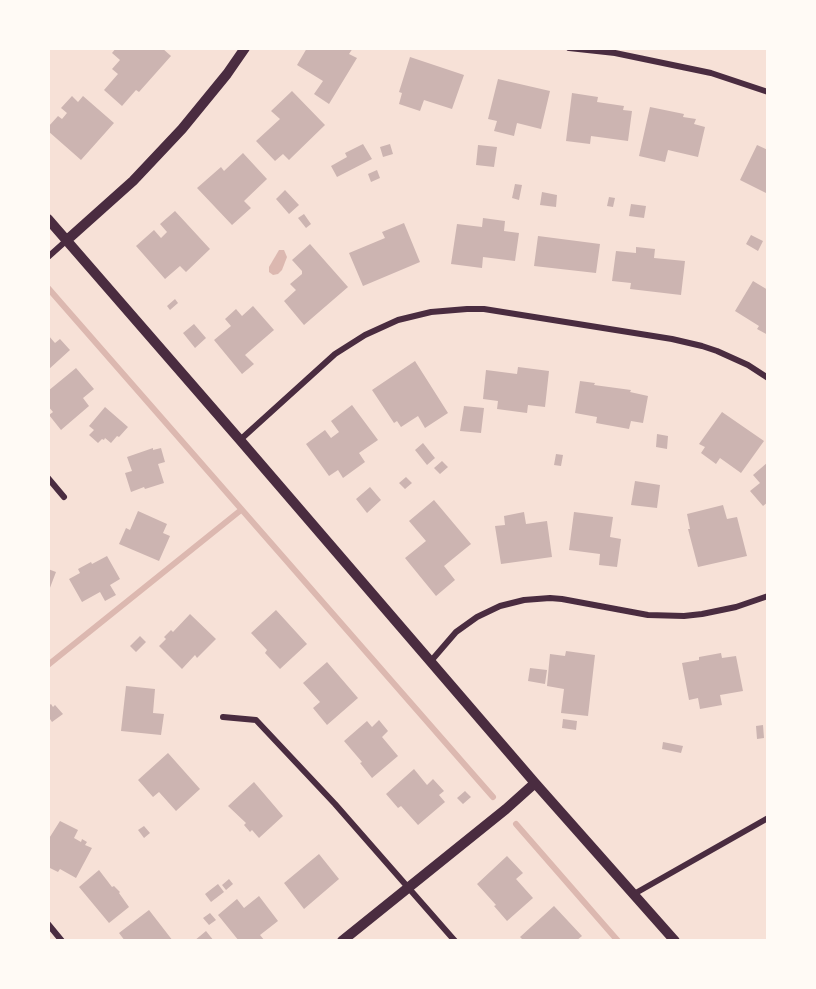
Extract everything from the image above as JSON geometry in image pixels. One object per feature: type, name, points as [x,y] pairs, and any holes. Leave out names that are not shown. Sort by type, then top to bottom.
[{"type":"street","points":[[48,257],[134,181],[182,129],[245,48]]},
{"type":"street","points":[[569,48],[615,51],[711,73],[768,92]]},
{"type":"street","points":[[48,219],[535,783],[675,941]]},
{"type":"street","points":[[240,440],[336,354],[365,334],[398,320],[431,312],[484,309],[672,339],[717,351],[748,365],[768,378]]},
{"type":"street","points":[[48,478],[64,497]]},
{"type":"street","points":[[431,661],[456,632],[477,617],[500,606],[524,600],[562,599],[648,615],[684,616],[736,607],[768,596]]},
{"type":"street","points":[[223,717],[256,720],[335,804],[455,941]]},
{"type":"street","points":[[342,941],[535,783]]},
{"type":"street","points":[[634,894],[768,818]]},
{"type":"street","points":[[48,924],[62,941]]},
{"type":"shaded area","points":[[279,250],[284,250],[287,257],[282,270],[273,275],[269,272],[269,267]]},
{"type":"building","points":[[116,48],[162,48],[171,56],[139,92],[136,90],[122,106],[104,90],[118,74],[112,69],[120,60],[112,53]]},
{"type":"building","points":[[307,48],[353,48],[349,54],[357,58],[329,104],[314,94],[323,81],[297,65]]},
{"type":"building","points":[[410,57],[464,75],[452,109],[424,100],[420,111],[399,104],[402,93],[399,92]]},
{"type":"building","points":[[498,79],[550,91],[541,129],[517,123],[514,136],[494,131],[497,121],[488,119]]},
{"type":"building","points":[[292,91],[325,125],[289,160],[283,154],[275,161],[256,141],[280,119],[271,111]]},
{"type":"building","points":[[572,93],[598,97],[597,102],[624,106],[623,110],[632,111],[628,141],[591,136],[590,144],[566,141]]},
{"type":"building","points":[[72,96],[78,102],[83,96],[114,123],[81,160],[48,131],[48,127],[58,116],[62,119],[67,113],[61,108]]},
{"type":"building","points":[[650,107],[684,114],[683,117],[696,119],[694,124],[705,127],[698,157],[668,150],[665,162],[639,156]]},
{"type":"building","points":[[363,144],[372,159],[337,177],[331,166],[347,157],[345,153]]},
{"type":"building","points":[[390,144],[393,154],[383,157],[380,147]]},
{"type":"building","points":[[478,145],[497,147],[494,167],[476,165]]},
{"type":"building","points":[[757,145],[768,150],[768,194],[740,180]]},
{"type":"building","points":[[243,153],[267,179],[244,201],[251,208],[232,225],[197,188],[221,167],[224,171]]},
{"type":"building","points":[[377,170],[380,178],[371,182],[368,174]]},
{"type":"building","points":[[515,184],[522,185],[519,200],[512,198]]},
{"type":"building","points":[[285,190],[299,205],[289,214],[276,199]]},
{"type":"building","points":[[542,192],[557,195],[556,207],[540,205]]},
{"type":"building","points":[[609,197],[615,198],[613,207],[607,206]]},
{"type":"building","points":[[631,204],[646,206],[644,218],[629,216]]},
{"type":"building","points":[[175,211],[210,249],[186,272],[180,266],[165,279],[136,246],[154,230],[161,238],[167,232],[160,224]]},
{"type":"building","points":[[304,214],[311,224],[306,228],[298,218]]},
{"type":"building","points":[[483,218],[505,221],[504,231],[519,233],[515,261],[483,257],[482,268],[451,264],[457,224],[482,227]]},
{"type":"building","points":[[404,223],[420,262],[363,286],[349,253],[385,238],[382,232]]},
{"type":"building","points":[[751,235],[763,241],[758,251],[746,244]]},
{"type":"building","points":[[538,236],[600,244],[596,273],[534,266]]},
{"type":"building","points":[[310,244],[348,287],[304,325],[284,301],[296,290],[290,284],[302,274],[292,260]]},
{"type":"building","points":[[636,247],[655,249],[654,258],[685,261],[681,295],[630,289],[631,283],[612,281],[616,251],[636,253]]},
{"type":"building","points":[[753,281],[768,290],[768,335],[757,329],[759,326],[735,311]]},
{"type":"building","points":[[175,299],[178,303],[170,310],[167,306]]},
{"type":"building","points":[[253,306],[274,330],[245,355],[254,364],[242,374],[214,340],[231,326],[225,319],[236,309],[242,316]]},
{"type":"building","points":[[194,324],[206,338],[195,348],[183,333]]},
{"type":"building","points":[[48,335],[55,343],[60,339],[70,350],[48,370]]},
{"type":"building","points":[[415,361],[448,413],[425,428],[418,416],[401,427],[397,421],[394,423],[372,390]]},
{"type":"building","points":[[518,367],[549,371],[545,407],[528,405],[527,413],[497,409],[498,401],[483,399],[486,370],[517,374]]},
{"type":"building","points":[[76,368],[94,389],[83,398],[89,406],[61,430],[49,415],[53,412],[48,406],[48,391]]},
{"type":"building","points":[[580,381],[631,390],[630,392],[648,396],[643,423],[631,421],[629,429],[596,423],[597,417],[575,413]]},
{"type":"building","points":[[352,405],[378,440],[359,453],[365,462],[343,478],[338,470],[329,476],[306,444],[325,430],[331,438],[339,432],[331,421]]},
{"type":"building","points":[[464,406],[484,408],[481,433],[460,431]]},
{"type":"building","points":[[105,407],[128,427],[111,443],[105,438],[98,443],[89,435],[94,430],[89,426]]},
{"type":"building","points":[[722,412],[764,441],[741,473],[720,458],[716,464],[701,453],[705,447],[699,444]]},
{"type":"building","points":[[657,434],[668,436],[667,449],[656,447]]},
{"type":"building","points":[[423,443],[435,458],[427,465],[415,450]]},
{"type":"building","points":[[153,448],[153,450],[161,448],[165,462],[158,464],[164,483],[131,492],[125,473],[132,471],[127,457]]},
{"type":"building","points":[[556,454],[563,455],[561,466],[554,465]]},
{"type":"building","points":[[442,461],[448,467],[440,474],[434,468]]},
{"type":"building","points":[[768,462],[768,502],[763,506],[750,491],[760,483],[753,475]]},
{"type":"building","points":[[406,477],[412,483],[405,489],[399,483]]},
{"type":"building","points":[[635,481],[660,485],[657,508],[631,505]]},
{"type":"building","points":[[370,487],[381,500],[367,513],[356,499]]},
{"type":"building","points":[[434,500],[471,544],[444,566],[455,580],[436,596],[405,558],[426,541],[409,521]]},
{"type":"building","points":[[723,505],[727,519],[737,517],[747,556],[698,567],[688,529],[690,529],[687,514]]},
{"type":"building","points":[[138,511],[167,524],[163,533],[170,536],[159,561],[119,544],[126,528],[130,530]]},
{"type":"building","points":[[524,512],[526,524],[547,521],[552,557],[501,564],[495,526],[505,525],[504,516]]},
{"type":"building","points":[[574,512],[613,517],[610,537],[621,539],[617,567],[599,565],[600,554],[569,550]]},
{"type":"building","points":[[107,556],[120,579],[110,585],[116,595],[105,601],[100,592],[82,602],[69,579],[80,573],[78,569]]},
{"type":"building","points":[[48,569],[56,572],[48,593]]},
{"type":"building","points":[[276,610],[307,644],[280,669],[251,633]]},
{"type":"building","points":[[190,614],[216,639],[197,658],[195,655],[182,669],[159,646],[166,639],[164,637],[171,630],[173,632]]},
{"type":"building","points":[[140,636],[146,642],[136,652],[130,646]]},
{"type":"building","points":[[566,651],[595,655],[588,716],[561,713],[564,689],[547,686],[550,654],[565,656]]},
{"type":"building","points":[[721,653],[722,658],[736,656],[743,691],[720,695],[722,705],[700,709],[698,698],[689,700],[682,663]]},
{"type":"building","points":[[327,662],[358,698],[327,725],[313,708],[320,702],[303,683]]},
{"type":"building","points":[[530,668],[547,670],[545,684],[528,681]]},
{"type":"building","points":[[126,686],[155,689],[153,713],[164,714],[161,735],[121,731]]},
{"type":"building","points":[[51,704],[63,714],[52,722],[48,716],[48,706]]},
{"type":"building","points":[[563,719],[577,721],[576,730],[562,728]]},
{"type":"building","points":[[379,720],[388,731],[382,737],[398,756],[372,778],[344,741],[367,721],[372,727]]},
{"type":"building","points":[[763,725],[764,738],[757,739],[756,726]]},
{"type":"building","points":[[663,742],[683,746],[681,753],[662,749]]},
{"type":"building","points":[[168,753],[200,789],[176,811],[159,792],[153,797],[138,780]]},
{"type":"building","points":[[414,769],[427,785],[433,779],[444,791],[439,795],[445,802],[418,825],[401,806],[398,808],[386,794]]},
{"type":"building","points":[[254,782],[283,816],[259,838],[252,830],[250,832],[244,825],[246,823],[228,806]]},
{"type":"building","points":[[465,791],[471,797],[463,804],[457,798]]},
{"type":"building","points":[[60,821],[78,830],[74,838],[81,842],[82,839],[87,842],[85,845],[92,848],[76,878],[60,869],[58,872],[48,867],[48,840]]},
{"type":"building","points":[[144,826],[150,833],[144,838],[138,830]]},
{"type":"building","points":[[319,854],[339,879],[304,909],[284,883]]},
{"type":"building","points":[[507,856],[523,873],[516,879],[533,898],[507,921],[477,884]]},
{"type":"building","points":[[99,870],[112,887],[114,886],[120,892],[129,907],[109,923],[79,887]]},
{"type":"building","points":[[229,879],[233,884],[226,890],[222,885]]},
{"type":"building","points":[[218,884],[224,892],[211,902],[205,894]]},
{"type":"building","points":[[259,896],[278,921],[260,935],[265,941],[239,941],[218,915],[237,899],[244,908]]},
{"type":"building","points":[[554,906],[582,936],[576,941],[524,941],[520,937]]},
{"type":"building","points":[[149,910],[173,941],[125,941],[119,933]]},
{"type":"building","points":[[210,913],[216,920],[209,925],[203,918]]},
{"type":"building","points":[[206,931],[214,941],[194,941]]},
{"type":"waterway","points":[[48,288],[493,797]]},
{"type":"waterway","points":[[48,665],[241,510]]},
{"type":"waterway","points":[[516,824],[618,941]]}]
